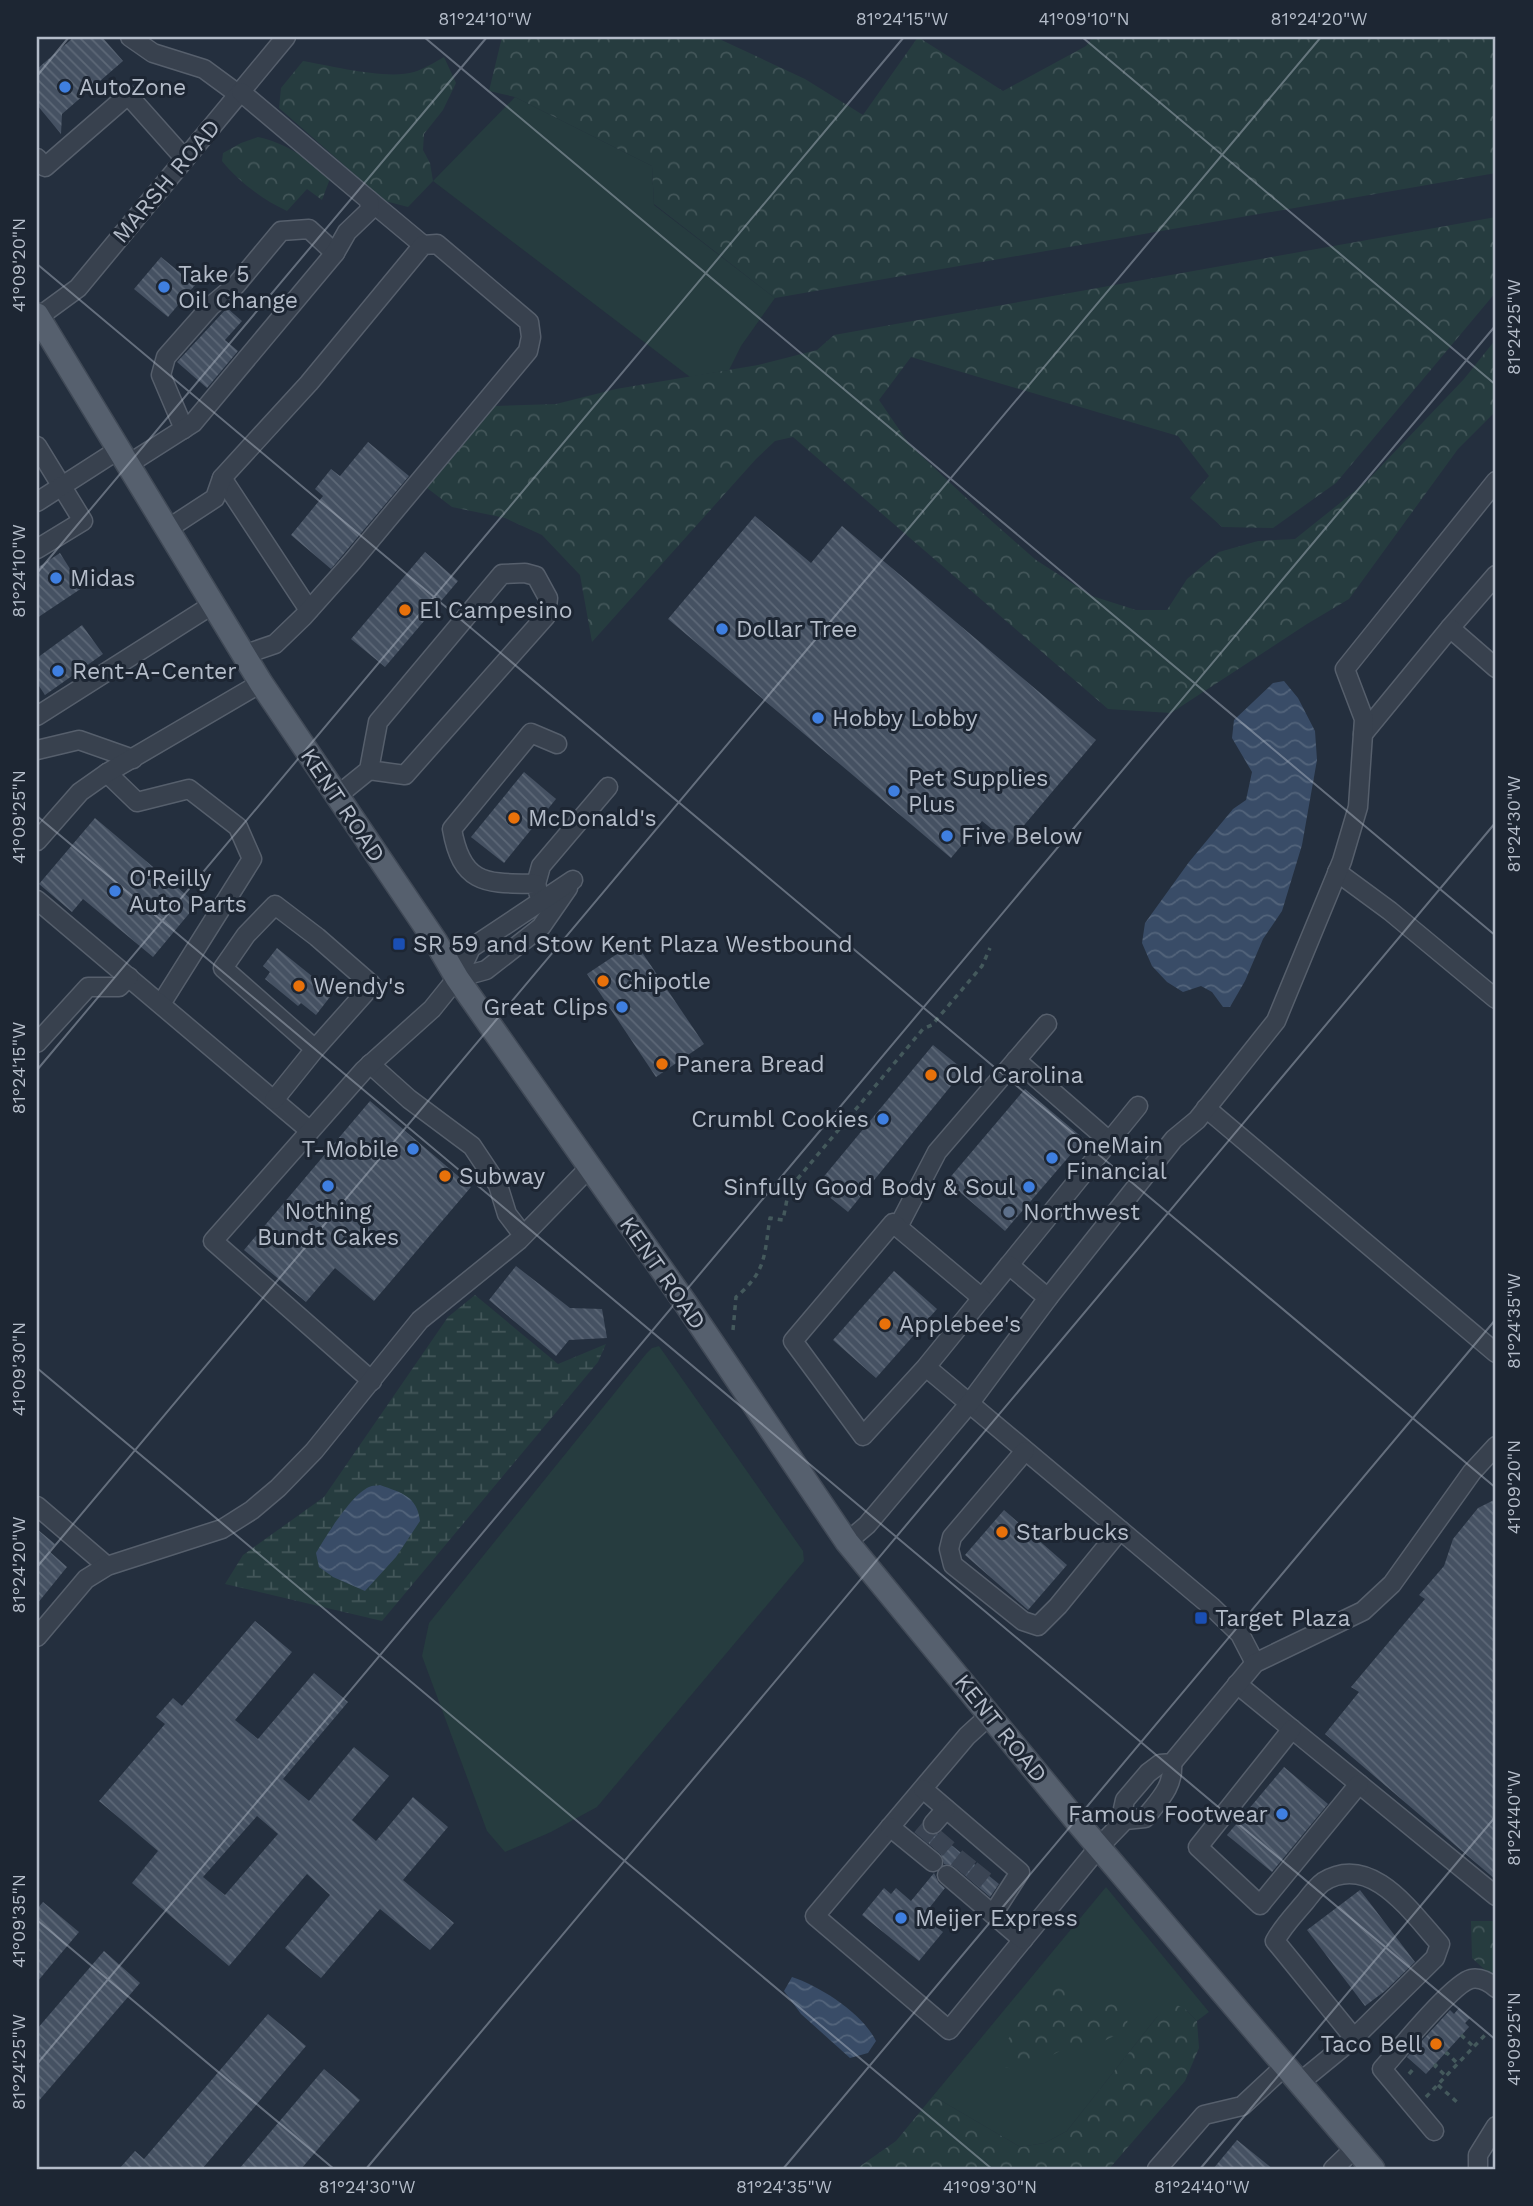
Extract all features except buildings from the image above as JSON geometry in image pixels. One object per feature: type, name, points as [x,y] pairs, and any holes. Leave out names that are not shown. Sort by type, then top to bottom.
[{"type":"main road","name":"KENT ROAD","points":[[37,317],[261,683],[436,942],[457,978],[847,1542],[1099,1847],[1373,2169]]},
{"type":"street","points":[[130,37],[153,53],[204,69],[239,93],[423,245],[437,244],[529,322],[531,337],[528,351],[352,562],[275,643],[243,655]]},
{"type":"street","name":"MARSH ROAD","points":[[37,317],[78,288],[286,37]]},
{"type":"street","points":[[37,158],[45,167],[128,95],[185,159]]},
{"type":"street","points":[[37,502],[61,486],[193,423],[335,253],[347,232],[370,210],[369,200]]},
{"type":"street","points":[[184,429],[161,376],[166,357],[211,306],[236,285],[281,231],[309,229],[335,253]]},
{"type":"street","points":[[166,530],[193,515],[215,498],[222,478],[309,383],[423,245]]},
{"type":"street","points":[[37,446],[83,521],[37,549]]},
{"type":"street","points":[[222,478],[309,610]]},
{"type":"street","points":[[847,1542],[867,1525],[969,1404],[1048,1298],[1174,1139],[1197,1120],[1276,1021],[1337,872],[1358,807],[1364,719],[1345,668],[1494,488]]},
{"type":"street","points":[[337,796],[369,770],[378,722],[502,574],[525,573],[536,576],[548,598],[546,616],[405,775],[369,770]]},
{"type":"street","points":[[1363,734],[1496,575]]},
{"type":"street","points":[[37,716],[212,605]]},
{"type":"street","points":[[1450,628],[1496,668]]},
{"type":"street","points":[[37,841],[80,792],[261,683]]},
{"type":"street","points":[[538,893],[494,883],[471,874],[456,853],[452,829],[531,733],[557,744]]},
{"type":"street","points":[[37,750],[79,740],[132,759]]},
{"type":"street","points":[[107,774],[137,802],[189,789],[238,827],[252,859],[161,1004]]},
{"type":"street","points":[[538,893],[541,866],[608,787]]},
{"type":"street","points":[[1337,872],[1390,911],[1496,999]]},
{"type":"street","points":[[372,1381],[213,1241],[370,1064],[432,1009],[457,978],[471,948],[538,893],[573,880],[541,927],[486,970],[457,978]]},
{"type":"street","points":[[37,900],[309,1130]]},
{"type":"street","points":[[274,1100],[372,985],[275,905],[246,935],[223,968],[315,1049]]},
{"type":"street","points":[[37,1043],[88,986],[118,987],[129,977]]},
{"type":"street","points":[[898,1227],[937,1152],[1047,1024]]},
{"type":"street","points":[[1016,1060],[1108,1140]]},
{"type":"street","points":[[370,1064],[409,1099],[472,1146],[498,1185],[507,1214],[523,1235]]},
{"type":"street","points":[[982,1298],[893,1223],[793,1341],[863,1436],[926,1367],[1009,1265],[1108,1140],[1138,1105]]},
{"type":"street","points":[[1206,1108],[1496,1353]]},
{"type":"street","points":[[37,1637],[86,1579],[107,1566],[222,1529],[252,1510],[278,1488],[314,1451],[420,1321],[493,1263],[590,1167]]},
{"type":"street","points":[[1009,1265],[1048,1298]]},
{"type":"street","points":[[926,1367],[1212,1607],[1240,1634],[1255,1663]]},
{"type":"street","points":[[990,1715],[967,1736],[815,1916],[949,2031],[1099,1847],[1125,1820],[1145,1818],[1168,1790],[1173,1776],[1172,1763],[1255,1663],[1363,1611],[1392,1584],[1472,1472],[1496,1446]]},
{"type":"street","points":[[1025,1451],[951,1537],[949,1549],[953,1564],[1023,1621],[1038,1626],[1058,1606],[1119,1530]]},
{"type":"street","points":[[37,1506],[107,1566]]},
{"type":"street","points":[[1237,1684],[1496,1896]]},
{"type":"street","points":[[1292,1729],[1198,1847],[1260,1905],[1359,1784]]},
{"type":"street","points":[[1125,1820],[1125,1800],[1148,1773],[1160,1764],[1172,1763]]},
{"type":"street","points":[[923,1789],[983,1840],[991,1860],[1020,1872],[993,1914]]},
{"type":"street","points":[[933,1824],[946,1809]]},
{"type":"street","points":[[948,1836],[960,1821]]},
{"type":"street","points":[[890,1827],[917,1842],[932,1857]]},
{"type":"street","points":[[970,1855],[983,1840]]},
{"type":"street","points":[[1157,2169],[1204,2115],[1242,2106],[1354,2038],[1435,1958],[1440,1944],[1400,1900],[1373,1878],[1347,1872],[1322,1883],[1281,1929],[1275,1941],[1354,2038]]},
{"type":"street","points":[[952,1874],[969,1886],[993,1914],[1023,1940]]},
{"type":"street","points":[[1434,2131],[1382,2069],[1457,1986],[1474,1978],[1483,1979],[1496,1988]]},
{"type":"street","points":[[1478,2169],[1478,2155],[1496,2126]]},
{"type":"street","points":[[1333,2169],[1355,2148]]},
{"type":"path","points":[[733,1329],[736,1297],[762,1269],[770,1218],[783,1220],[789,1189],[923,1030],[932,1025],[982,966],[990,948]]},
{"type":"path","points":[[1461,2035],[1474,2047]]},
{"type":"path","points":[[1418,2092],[1424,2100],[1485,2035]]},
{"type":"path","points":[[1446,2055],[1447,2053],[1458,2064]]},
{"type":"path","points":[[1437,2064],[1435,2066],[1446,2076]]},
{"type":"path","points":[[1438,2085],[1459,2104]]},
{"type":"green space","points":[[502,37],[715,37],[805,79],[863,115],[918,37],[1003,91],[1086,46],[1093,37],[1496,37],[1496,173],[775,298],[654,204],[652,166],[515,97],[489,91]]},
{"type":"green space","points":[[444,57],[456,83],[443,110],[424,134],[423,150],[430,163],[433,181],[408,207],[385,201],[279,108],[281,88],[303,61],[359,71],[403,74],[418,71]]},
{"type":"green space","points":[[515,97],[652,166],[654,205],[775,298],[741,346],[729,370],[690,377],[433,181]]},
{"type":"green space","points":[[258,137],[288,148],[331,176],[322,200],[307,189],[287,211],[243,183],[222,161],[223,153]]},
{"type":"green space","points":[[1496,217],[1496,292],[1336,483],[1273,528],[1222,527],[1190,498],[1209,476],[1178,436],[911,357],[879,400],[909,444],[1036,560],[1092,596],[1136,610],[1167,610],[1187,579],[1219,552],[1258,541],[1295,539],[1365,483],[1464,379],[1496,339],[1496,411],[1458,449],[1349,599],[1171,713],[1108,709],[793,437],[775,441],[756,459],[592,642],[580,575],[542,535],[505,518],[452,507],[427,488],[495,406],[556,404],[616,389],[758,365],[817,350],[834,335]]},
{"type":"green space","points":[[475,1295],[558,1364],[606,1344],[598,1362],[382,1621],[225,1584],[243,1555],[324,1497],[448,1317]]},
{"type":"green space","points":[[659,1346],[803,1551],[804,1561],[597,1807],[551,1832],[505,1852],[487,1831],[422,1656],[429,1623],[646,1354]]},
{"type":"green space","points":[[1106,1887],[1209,2012],[1197,2021],[1185,2009],[1157,2017],[1067,2131],[1045,2143],[1020,2147],[933,2096]]},
{"type":"green space","points":[[1471,1921],[1496,1921],[1496,1980],[1472,1958]]},
{"type":"green space","points":[[1061,1977],[1065,1988],[1074,1998],[1110,2000],[1122,2007],[1128,2013],[1127,2026],[1118,2034],[1094,2046],[1071,2045],[1023,2071],[1000,2066],[1008,2040],[1028,2001],[1039,1990]]},
{"type":"green space","points":[[1173,2003],[1185,2009],[1197,2021],[1199,2048],[1185,2081],[1109,2169],[856,2169],[896,2141],[933,2096],[1020,2147],[1045,2143],[1067,2131],[1157,2017]]},
{"type":"water","points":[[1284,681],[1298,698],[1315,731],[1317,760],[1302,845],[1282,911],[1263,939],[1245,981],[1230,1007],[1223,1007],[1212,992],[1201,986],[1183,992],[1167,982],[1152,966],[1142,943],[1145,923],[1189,862],[1233,809],[1246,800],[1252,772],[1232,738],[1234,720],[1273,683]]},
{"type":"water","points":[[380,1485],[402,1493],[412,1501],[420,1521],[396,1557],[365,1591],[333,1577],[319,1567],[316,1553],[355,1498],[369,1487]]},
{"type":"water","points":[[792,1977],[840,2002],[861,2021],[876,2041],[868,2053],[850,2058],[801,2014],[784,1991]]},
{"type":"tunnel","points":[[921,1838],[933,1824]]},
{"type":"tunnel","points":[[936,1850],[948,1836]]},
{"type":"tunnel","points":[[958,1870],[970,1855]]},
{"type":"tunnel","points":[[973,1882],[985,1867]]},
{"type":"place","name":"AutoZone","points":[[65,87]]},
{"type":"place","name":"Take 5 Oil Change","points":[[164,287]]},
{"type":"place","name":"Midas","points":[[56,578]]},
{"type":"place","name":"El Campesino","points":[[405,610]]},
{"type":"place","name":"Dollar Tree","points":[[722,629]]},
{"type":"place","name":"Rent-A-Center","points":[[58,671]]},
{"type":"place","name":"Hobby Lobby","points":[[818,718]]},
{"type":"place","name":"Pet Supplies Plus","points":[[894,791]]},
{"type":"place","name":"McDonald's","points":[[514,818]]},
{"type":"place","name":"Five Below","points":[[947,836]]},
{"type":"place","name":"O'Reilly Auto Parts","points":[[115,891]]},
{"type":"place","name":"SR 59 and Stow Kent Plaza Westbound","points":[[399,944]]},
{"type":"place","name":"Chipotle","points":[[603,981]]},
{"type":"place","name":"Wendy's","points":[[299,986]]},
{"type":"place","name":"Great Clips","points":[[622,1007]]},
{"type":"place","name":"Panera Bread","points":[[662,1064]]},
{"type":"place","name":"Old Carolina","points":[[931,1075]]},
{"type":"place","name":"Crumbl Cookies","points":[[883,1119]]},
{"type":"place","name":"T-Mobile","points":[[413,1149]]},
{"type":"place","name":"OneMain Financial","points":[[1052,1158]]},
{"type":"place","name":"Subway","points":[[445,1176]]},
{"type":"place","name":"Nothing Bundt Cakes","points":[[328,1186]]},
{"type":"place","name":"Sinfully Good Body & Soul","points":[[1029,1187]]},
{"type":"place","name":"Northwest","points":[[1009,1212]]},
{"type":"place","name":"Applebee's","points":[[885,1324]]},
{"type":"place","name":"Starbucks","points":[[1002,1532]]},
{"type":"place","name":"Target Plaza","points":[[1201,1618]]},
{"type":"place","name":"Famous Footwear","points":[[1282,1814]]},
{"type":"place","name":"Meijer Express","points":[[901,1918]]},
{"type":"place","name":"Taco Bell","points":[[1436,2044]]}]
